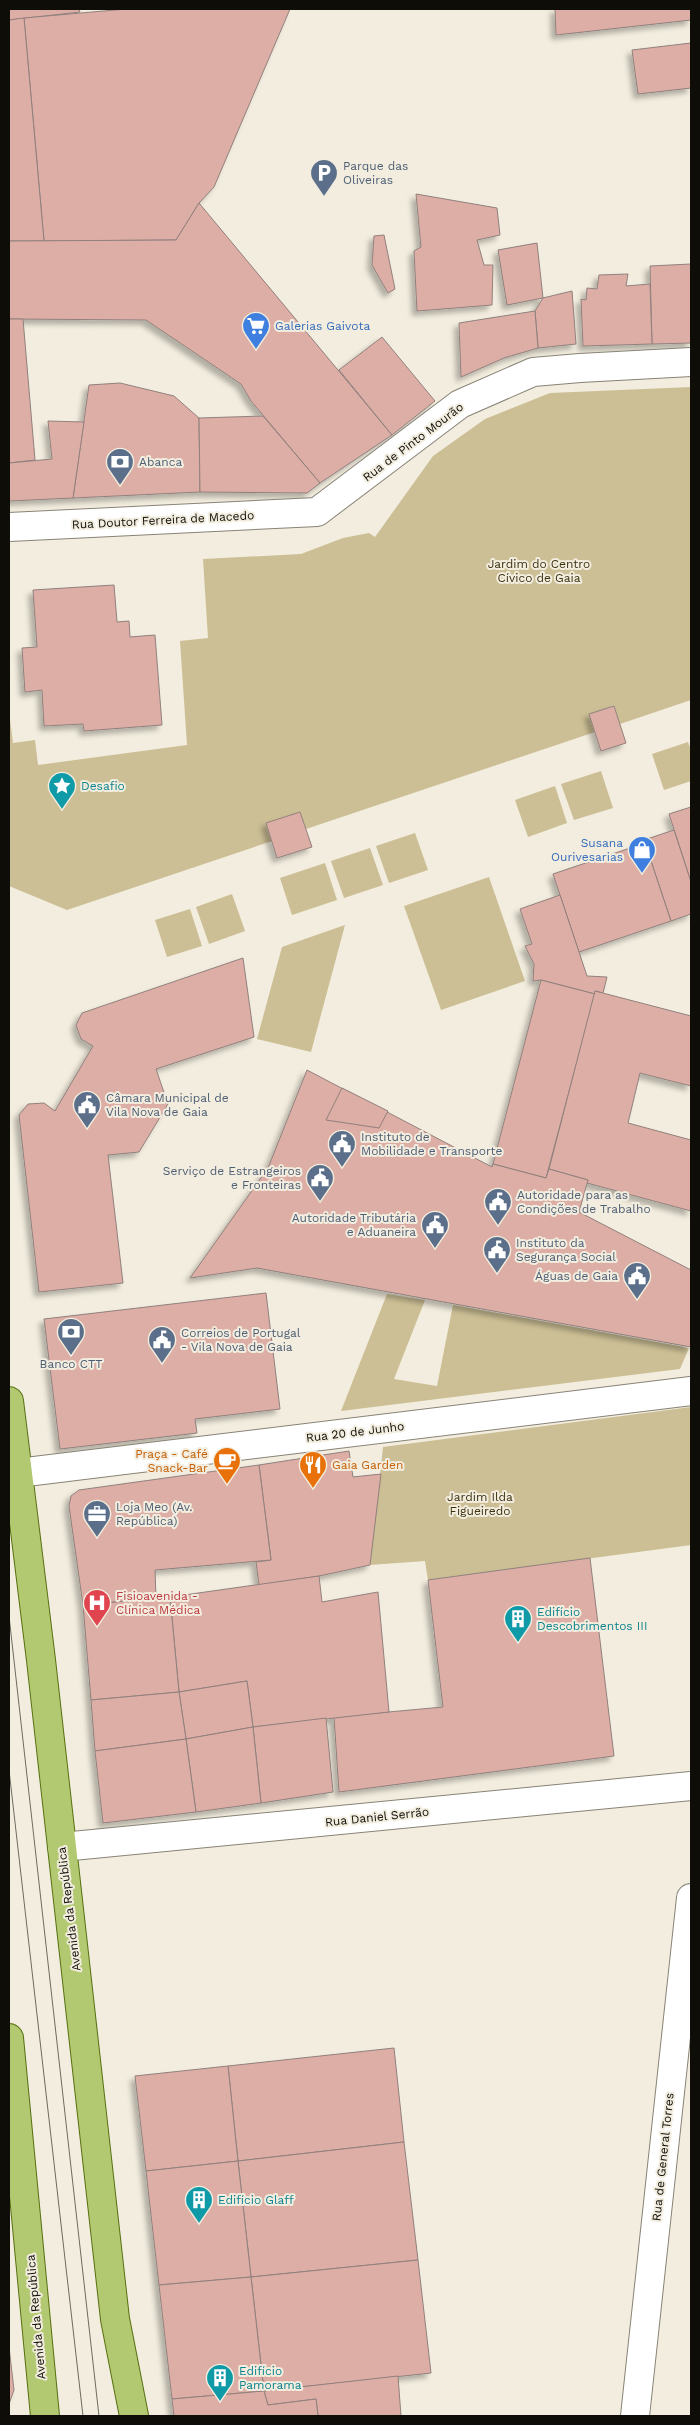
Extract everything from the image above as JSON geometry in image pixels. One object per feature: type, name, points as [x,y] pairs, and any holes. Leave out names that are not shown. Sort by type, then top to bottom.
[{"type":"main road","name":"Avenida da República","points":[[9,1401],[115,2319],[134,2416]]},
{"type":"main road","name":"Avenida da República","points":[[9,2038],[45,2416]]},
{"type":"street","name":"Rua de Pinto Mourão","points":[[317,512],[460,404],[533,372],[691,362]]},
{"type":"street","name":"Rua Doutor Ferreira de Macedo","points":[[9,527],[317,512]]},
{"type":"street","name":"Rua 20 de Junho","points":[[18,1473],[691,1391]]},
{"type":"street","name":"Rua Daniel Serrão","points":[[62,1847],[691,1786]]},
{"type":"street","name":"Rua de General Torres","points":[[635,2416],[691,1898]]},
{"type":"green space","name":"Jardim do Centro Cívico de Gaia","points":[[691,387],[691,700],[620,724],[614,706],[589,714],[595,732],[306,829],[300,812],[266,823],[272,841],[67,910],[9,886],[9,711],[13,743],[35,740],[38,765],[187,745],[180,641],[208,638],[203,559],[301,554],[343,538],[369,533],[375,537],[433,456],[485,419],[550,393]]},
{"type":"green space","points":[[688,742],[691,750],[691,781],[664,790],[652,754]]},
{"type":"green space","points":[[601,771],[613,808],[574,820],[561,784]]},
{"type":"green space","points":[[555,786],[567,823],[528,837],[515,800]]},
{"type":"green space","points":[[415,833],[428,870],[389,883],[376,846]]},
{"type":"green space","points":[[370,848],[383,885],[344,898],[331,861]]},
{"type":"green space","points":[[325,863],[337,900],[292,915],[280,878]]},
{"type":"green space","points":[[489,877],[525,981],[441,1010],[404,906]]},
{"type":"green space","points":[[232,894],[245,931],[209,944],[196,907]]},
{"type":"green space","points":[[190,909],[202,946],[167,957],[155,920]]},
{"type":"green space","points":[[345,925],[311,1052],[257,1039],[282,947]]},
{"type":"green space","points":[[387,1294],[425,1300],[394,1379],[437,1386],[453,1305],[689,1348],[680,1369],[341,1411]]},
{"type":"green space","name":"Jardim Ilda Figueiredo","points":[[691,1407],[691,1545],[428,1580],[425,1561],[370,1565],[383,1447]]},
{"type":"building","points":[[9,9],[79,9],[80,12],[9,20]]},
{"type":"building","points":[[126,9],[290,9],[214,187],[199,203],[176,240],[44,241],[24,18]]},
{"type":"building","points":[[555,9],[691,9],[691,20],[556,35]]},
{"type":"building","points":[[24,18],[44,241],[9,241],[9,20]]},
{"type":"building","points":[[691,43],[691,88],[638,94],[632,50]]},
{"type":"building","points":[[416,194],[497,208],[500,235],[477,240],[484,265],[493,265],[492,305],[417,311],[414,251],[421,247]]},
{"type":"building","name":"Galerias Gaivota","points":[[199,203],[392,435],[320,483],[251,401],[241,384],[146,320],[9,319],[9,241],[176,240]]},
{"type":"building","points":[[384,235],[395,289],[388,293],[372,265],[374,236]]},
{"type":"building","points":[[537,243],[543,298],[507,305],[498,250]]},
{"type":"building","points":[[691,264],[691,343],[652,344],[650,266]]},
{"type":"building","points":[[628,274],[626,286],[650,284],[652,344],[583,346],[581,299],[586,300],[587,288],[597,289],[599,275]]},
{"type":"building","points":[[572,291],[576,344],[538,348],[535,311],[543,298]]},
{"type":"building","points":[[535,311],[538,348],[504,358],[461,377],[459,323]]},
{"type":"building","points":[[9,319],[23,319],[35,460],[9,463]]},
{"type":"building","points":[[382,337],[435,401],[392,435],[339,370]]},
{"type":"building","points":[[120,383],[174,396],[199,418],[200,492],[73,498],[89,385]]},
{"type":"building","points":[[263,416],[320,483],[307,493],[200,492],[199,418]]},
{"type":"building","points":[[48,421],[84,422],[73,498],[9,501],[9,463],[52,459]]},
{"type":"building","points":[[114,585],[117,622],[129,621],[130,637],[155,635],[162,725],[84,731],[83,724],[44,726],[42,690],[25,692],[22,648],[37,647],[33,590]]},
{"type":"building","points":[[614,706],[626,743],[601,751],[589,714]]},
{"type":"building","points":[[691,807],[691,882],[669,814]]},
{"type":"building","points":[[300,812],[312,847],[277,858],[266,823]]},
{"type":"building","points":[[674,830],[691,882],[691,914],[671,921],[644,840]]},
{"type":"building","points":[[645,843],[671,921],[579,952],[553,874]]},
{"type":"building","points":[[560,895],[587,976],[607,977],[603,993],[595,991],[595,994],[541,980],[533,981],[534,964],[525,946],[532,944],[520,909]]},
{"type":"building","name":"Câmara Municipal de Vila Nova de Gaia","points":[[243,958],[254,1037],[156,1069],[168,1104],[139,1152],[108,1155],[123,1283],[39,1292],[19,1115],[28,1104],[44,1103],[55,1111],[93,1046],[81,1039],[76,1025],[82,1013]]},
{"type":"building","points":[[541,980],[595,994],[546,1178],[493,1164]]},
{"type":"building","points":[[595,991],[691,1016],[691,1086],[640,1073],[628,1123],[691,1140],[691,1211],[587,1183],[588,1180],[549,1169]]},
{"type":"building","points":[[307,1070],[492,1167],[493,1164],[546,1178],[549,1169],[588,1180],[579,1212],[691,1270],[691,1347],[257,1268],[190,1278],[268,1168]]},
{"type":"building","points":[[342,1088],[388,1111],[379,1128],[326,1120]]},
{"type":"building","name":"Correios de Portugal - Vila Nova de Gaia","points":[[266,1293],[280,1409],[195,1419],[197,1433],[60,1449],[44,1319]]},
{"type":"building","points":[[349,1451],[353,1477],[381,1474],[370,1565],[319,1576],[259,1585],[256,1562],[271,1560],[259,1465]]},
{"type":"building","points":[[259,1465],[271,1560],[155,1570],[156,1598],[83,1605],[69,1506],[71,1496],[79,1490]]},
{"type":"building","name":"Edifício Descobrimentos III","points":[[590,1558],[614,1756],[339,1792],[334,1717],[443,1707],[428,1580]]},
{"type":"building","points":[[319,1576],[322,1602],[378,1592],[389,1712],[253,1727],[247,1681],[179,1692],[170,1597]]},
{"type":"building","points":[[170,1597],[179,1692],[91,1700],[83,1605]]},
{"type":"building","points":[[247,1681],[253,1727],[186,1739],[179,1692]]},
{"type":"building","points":[[179,1692],[186,1739],[95,1751],[91,1700]]},
{"type":"building","points":[[326,1718],[333,1792],[261,1803],[253,1727]]},
{"type":"building","points":[[253,1727],[261,1803],[196,1812],[186,1739]]},
{"type":"building","points":[[186,1739],[196,1812],[103,1823],[95,1751]]},
{"type":"building","points":[[394,2048],[404,2142],[238,2161],[228,2066]]},
{"type":"building","points":[[228,2066],[238,2161],[146,2171],[135,2076]]},
{"type":"building","points":[[404,2142],[418,2260],[251,2277],[238,2161]]},
{"type":"building","name":"Edifício Glaff","points":[[238,2161],[251,2277],[159,2285],[146,2171]]},
{"type":"building","points":[[418,2260],[431,2373],[264,2391],[251,2277]]},
{"type":"building","points":[[251,2277],[264,2391],[172,2399],[159,2285]]},
{"type":"building","points":[[9,2347],[14,2390],[9,2404]]},
{"type":"building","points":[[398,2376],[401,2416],[318,2416],[316,2399],[268,2405],[264,2391]]},
{"type":"building","name":"Edifício Pamorama","points":[[264,2391],[268,2405],[316,2399],[318,2416],[174,2416],[172,2399]]},
{"type":"tram line","points":[[9,1616],[99,2416]]},
{"type":"tram line","points":[[9,1770],[83,2416]]},
{"type":"place","name":"Parque das Oliveiras","points":[[324,197]]},
{"type":"place","name":"Galerias Gaivota","points":[[256,350]]},
{"type":"place","name":"Abanca","points":[[120,486]]},
{"type":"place","name":"Desafio","points":[[62,810]]},
{"type":"place","name":"Susana Ourivesarias","points":[[642,874]]},
{"type":"place","name":"Câmara Municipal de Vila Nova de Gaia","points":[[87,1129]]},
{"type":"place","name":"Instituto de Mobilidade e Transporte","points":[[342,1168]]},
{"type":"place","name":"Serviço de Estrangeiros e Fronteiras","points":[[320,1202]]},
{"type":"place","name":"Autoridade para as Condições de Trabalho","points":[[498,1226]]},
{"type":"place","name":"Autoridade Tributária e Aduaneira","points":[[435,1249]]},
{"type":"place","name":"Instituto da Segurança Social","points":[[497,1274]]},
{"type":"place","name":"Águas de Gaia","points":[[637,1300]]},
{"type":"place","name":"Banco CTT","points":[[71,1356]]},
{"type":"place","name":"Correios de Portugal - Vila Nova de Gaia","points":[[162,1364]]},
{"type":"place","name":"Praça - Café Snack-Bar","points":[[227,1485]]},
{"type":"place","name":"Gaia Garden","points":[[313,1489]]},
{"type":"place","name":"Loja Meo (Av. República)","points":[[97,1538]]},
{"type":"place","name":"Fisioavenida - Clínica Médica","points":[[97,1627]]},
{"type":"place","name":"Edifício Descobrimentos III","points":[[518,1643]]},
{"type":"place","name":"Edifício Glaff","points":[[199,2224]]},
{"type":"place","name":"Edifício Pamorama","points":[[220,2402]]}]
